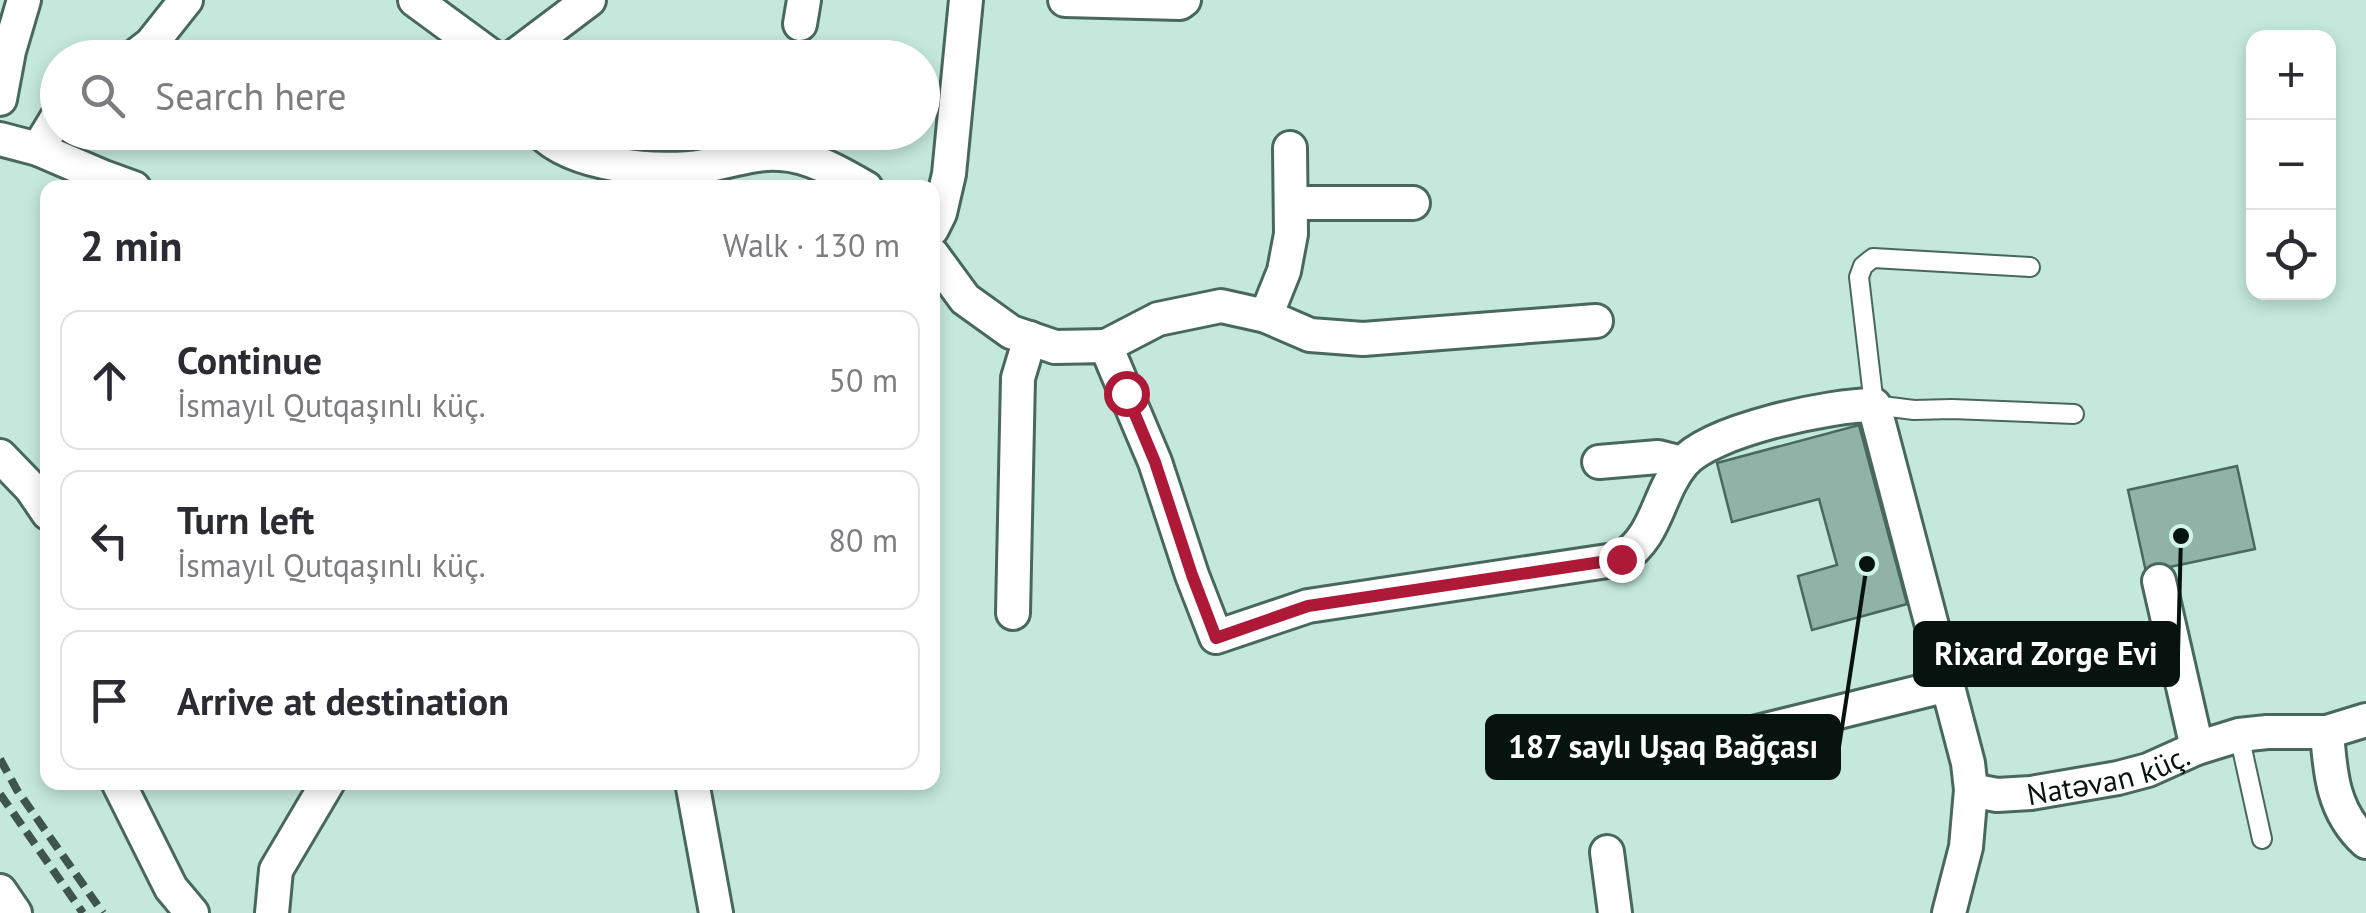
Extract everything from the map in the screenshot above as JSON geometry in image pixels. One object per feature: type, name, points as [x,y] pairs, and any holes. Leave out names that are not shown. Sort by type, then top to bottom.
[{"type":"street","points":[[0,98],[8,51],[24,0]]},
{"type":"street","points":[[154,40],[186,0]]},
{"type":"street","points":[[415,0],[469,40]]},
{"type":"street","points":[[536,40],[588,0]]},
{"type":"street","points":[[940,213],[949,174],[966,0]]},
{"type":"street","points":[[1065,0],[1184,0]]},
{"type":"street","points":[[0,139],[38,149],[40,146]]},
{"type":"street","points":[[1266,316],[1284,271],[1291,234],[1290,148]]},
{"type":"street","points":[[40,150],[114,180]]},
{"type":"street","points":[[569,150],[583,157],[652,169],[700,167],[756,154],[784,154],[832,168],[852,180]]},
{"type":"street","points":[[1291,203],[1413,203]]},
{"type":"street","points":[[940,265],[965,299],[1012,332],[1055,347],[1106,346],[1158,319],[1221,306],[1266,316],[1310,335],[1362,338],[1596,322]]},
{"type":"street","points":[[1012,613],[1018,378],[1030,338]]},
{"type":"street","points":[[1106,346],[1155,462],[1216,638],[1308,606],[1621,559],[1636,550],[1682,463],[1694,452],[1782,418],[1846,405],[1874,405],[1968,763],[1971,790],[1966,847],[1949,913]]},
{"type":"street","points":[[0,456],[40,501]]},
{"type":"street","points":[[1599,462],[1658,457],[1682,463]]},
{"type":"street","points":[[2159,582],[2197,748]]},
{"type":"street","points":[[1684,750],[1948,684]]},
{"type":"street","name":"Natəvan küç.","points":[[1971,790],[1997,795],[2030,793],[2118,778],[2239,736],[2327,732],[2366,720]]},
{"type":"street","points":[[2327,732],[2330,780],[2339,806],[2366,842]]},
{"type":"street","points":[[122,790],[171,888],[192,913]]},
{"type":"street","points":[[272,913],[276,870],[323,790]]},
{"type":"street","points":[[693,790],[716,913]]},
{"type":"street","points":[[1606,852],[1614,913]]},
{"type":"street","points":[[0,892],[16,913]]},
{"type":"lane","points":[[2030,267],[1873,258],[1863,266],[1859,277],[1874,405],[1914,410],[2074,414]]},
{"type":"lane","points":[[2239,736],[2262,840]]},
{"type":"building","points":[[1859,425],[1907,604],[1812,630],[1798,576],[1837,565],[1819,499],[1732,522],[1717,463]]},
{"type":"building","points":[[2237,466],[2255,549],[2146,572],[2128,490]]},
{"type":"railway","points":[[0,759],[17,790],[103,913]]},
{"type":"railway","points":[[0,794],[83,913]]},
{"type":"place","name":"Rixard Zorge Evi","points":[[2181,536]]},
{"type":"place","name":"187 saylı Uşaq Bağçası","points":[[1867,564]]},
{"type":"route","points":[[1126,393],[1155,462],[1216,638],[1308,606],[1621,559]]}]
